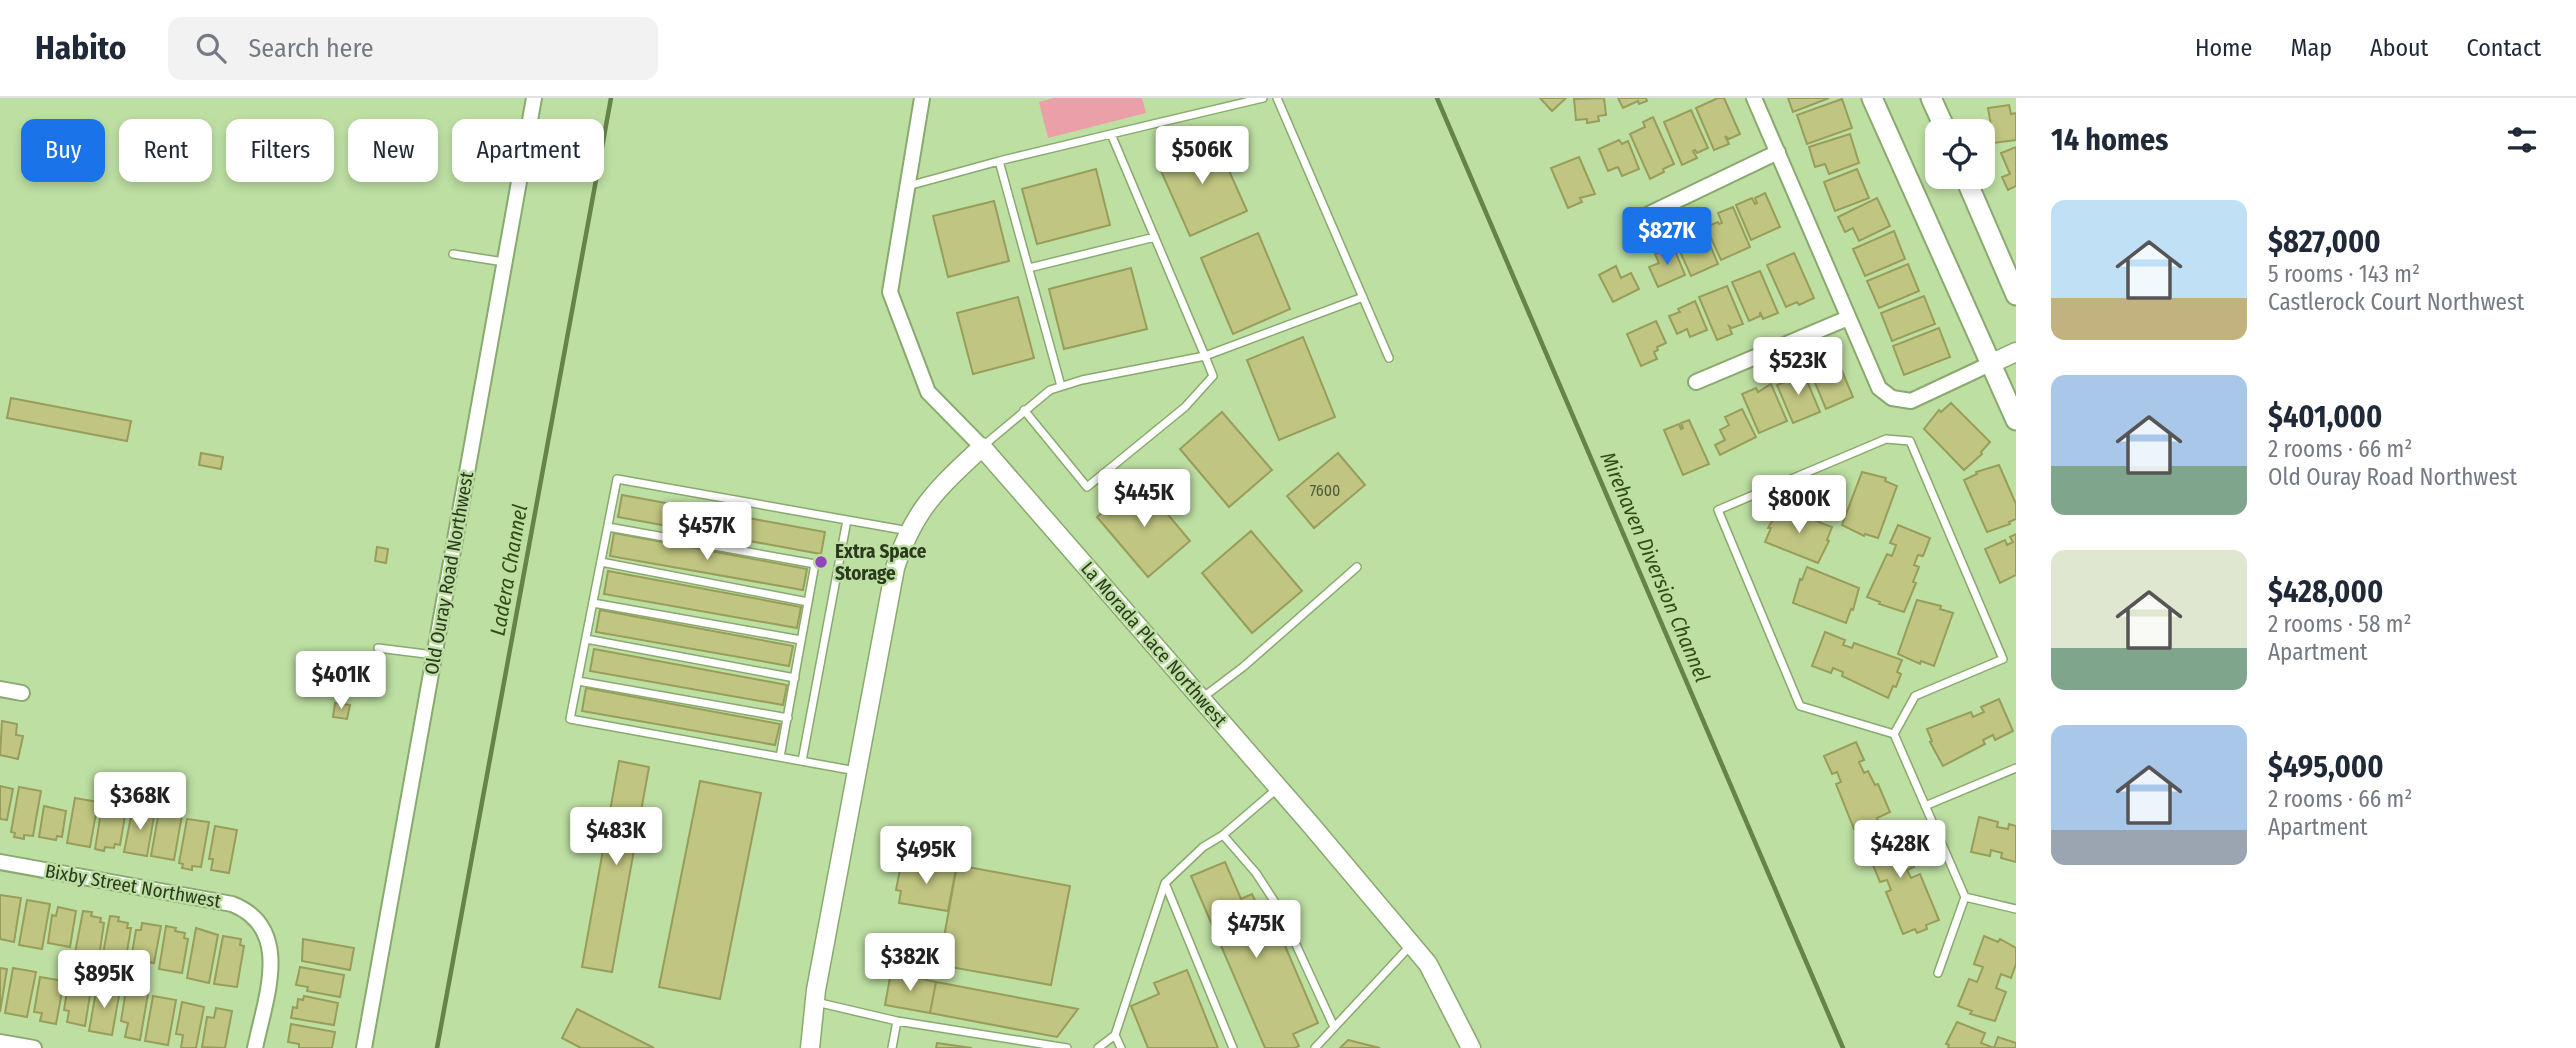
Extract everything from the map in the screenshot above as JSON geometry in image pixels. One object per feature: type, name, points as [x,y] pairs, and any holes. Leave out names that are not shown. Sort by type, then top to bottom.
[{"type":"main road","points":[[1872,98],[2016,420]]},
{"type":"main road","points":[[1931,98],[1941,119]]},
{"type":"main road","points":[[1970,189],[2016,295]]},
{"type":"street","name":"Old Ouray Road Northwest","points":[[364,1048],[534,98]]},
{"type":"street","name":"La Morada Place Northwest","points":[[922,98],[890,292],[928,392],[982,447],[1428,964],[1471,1048]]},
{"type":"street","points":[[1754,98],[1879,388],[1892,398],[1911,401],[2016,352]]},
{"type":"street","points":[[1632,222],[1778,152]]},
{"type":"street","points":[[1696,382],[1848,318]]},
{"type":"street","points":[[810,1048],[815,1001],[895,568],[909,531],[930,498],[982,447]]},
{"type":"street","points":[[0,689],[22,693]]},
{"type":"street","name":"Bixby Street Northwest","points":[[0,862],[242,908],[260,922],[269,940],[271,958],[255,1048]]},
{"type":"street","points":[[0,1042],[34,1048]]},
{"type":"lane","points":[[908,186],[999,161],[1263,98]]},
{"type":"lane","points":[[1277,98],[1389,358]]},
{"type":"lane","points":[[1024,410],[1087,487],[1185,407],[1213,376],[1111,134]]},
{"type":"lane","points":[[999,161],[1062,386]]},
{"type":"lane","points":[[1029,268],[1155,237]]},
{"type":"lane","points":[[453,254],[505,262]]},
{"type":"lane","points":[[982,447],[1050,390],[1082,380],[1205,356],[1363,297]]},
{"type":"lane","points":[[1886,439],[1910,441],[2003,659],[1915,696],[1894,734],[1800,706],[1718,510],[1886,439]]},
{"type":"lane","points":[[856,771],[570,719],[617,480],[909,531]]},
{"type":"lane","points":[[802,761],[847,520]]},
{"type":"lane","points":[[608,527],[816,564],[780,757]]},
{"type":"lane","points":[[601,562],[808,602]]},
{"type":"lane","points":[[1202,699],[1243,667],[1357,567]]},
{"type":"lane","points":[[593,603],[802,640]]},
{"type":"lane","points":[[586,639],[795,678]]},
{"type":"lane","points":[[378,648],[435,655]]},
{"type":"lane","points":[[578,681],[788,718]]},
{"type":"lane","points":[[1894,734],[1965,897],[1938,973]]},
{"type":"lane","points":[[1925,806],[2016,768]]},
{"type":"lane","points":[[1098,1048],[1115,1035],[1165,883],[1203,847],[1223,835],[1278,787]]},
{"type":"lane","points":[[1223,835],[1256,873],[1280,910],[1334,1027]]},
{"type":"lane","points":[[1165,883],[1233,1048]]},
{"type":"lane","points":[[1965,897],[2016,909]]},
{"type":"lane","points":[[1315,1048],[1410,945]]},
{"type":"lane","points":[[815,1001],[897,1021],[1067,1048]]},
{"type":"lane","points":[[892,1048],[897,1021]]},
{"type":"lane","points":[[1115,1035],[1121,1048]]},
{"type":"shaded area","points":[[1054,98],[1142,98],[1146,113],[1048,138],[1039,102]]},
{"type":"building","points":[[1540,98],[1566,98],[1552,111]]},
{"type":"building","points":[[1604,98],[1606,115],[1598,116],[1599,121],[1587,123],[1587,119],[1576,120],[1574,99]]},
{"type":"building","points":[[1618,98],[1646,98],[1647,101],[1639,104],[1638,101],[1623,108]]},
{"type":"building","points":[[1724,98],[1740,134],[1729,139],[1725,136],[1729,144],[1714,150],[1696,108]]},
{"type":"building","points":[[1788,98],[1829,98],[1793,112]]},
{"type":"building","points":[[1842,99],[1852,128],[1807,144],[1797,115]]},
{"type":"building","points":[[2009,105],[2011,114],[2016,113],[2016,140],[1995,143],[1995,119],[1990,119],[1988,108]]},
{"type":"building","points":[[1691,110],[1708,148],[1697,153],[1693,151],[1697,158],[1682,165],[1664,122]]},
{"type":"building","points":[[1653,117],[1674,164],[1650,179],[1630,134],[1645,127],[1643,122]]},
{"type":"building","points":[[1850,134],[1859,163],[1829,174],[1825,164],[1815,167],[1809,147]]},
{"type":"building","points":[[1214,137],[1247,211],[1190,236],[1157,162]]},
{"type":"building","points":[[1619,140],[1622,144],[1628,141],[1639,169],[1622,176],[1618,167],[1608,171],[1599,149]]},
{"type":"building","points":[[2016,147],[2016,186],[2008,190],[2002,177],[2010,174],[2001,153]]},
{"type":"building","points":[[1579,157],[1595,194],[1580,198],[1582,202],[1568,208],[1551,168]]},
{"type":"building","points":[[1096,169],[1110,225],[1037,244],[1022,189]]},
{"type":"building","points":[[1857,169],[1869,198],[1835,211],[1824,182]]},
{"type":"building","points":[[1765,193],[1780,227],[1751,240],[1736,205],[1752,198],[1755,204],[1755,198]]},
{"type":"building","points":[[1877,198],[1890,226],[1859,241],[1853,228],[1845,232],[1838,217]]},
{"type":"building","points":[[994,201],[1009,261],[948,277],[933,216]]},
{"type":"building","points":[[1733,207],[1750,247],[1721,260],[1706,227],[1722,223],[1718,213]]},
{"type":"building","points":[[1700,221],[1718,264],[1691,276],[1674,238],[1685,233],[1687,237],[1685,228]]},
{"type":"building","points":[[1894,231],[1905,259],[1865,276],[1853,249]]},
{"type":"building","points":[[1258,233],[1290,309],[1233,334],[1201,258]]},
{"type":"building","points":[[1673,246],[1685,275],[1658,287],[1649,267],[1659,263],[1655,254]]},
{"type":"building","points":[[1794,253],[1814,298],[1786,307],[1767,265]]},
{"type":"building","points":[[1908,264],[1919,291],[1879,308],[1867,281]]},
{"type":"building","points":[[1616,266],[1621,278],[1631,273],[1639,289],[1613,302],[1599,275]]},
{"type":"building","points":[[1131,268],[1147,329],[1064,349],[1049,289]]},
{"type":"building","points":[[1760,271],[1778,313],[1763,319],[1760,312],[1760,316],[1749,321],[1732,282]]},
{"type":"building","points":[[1727,286],[1743,324],[1732,328],[1729,326],[1732,334],[1717,340],[1699,297]]},
{"type":"building","points":[[1924,296],[1935,324],[1892,341],[1881,313]]},
{"type":"building","points":[[1018,297],[1034,358],[973,374],[957,313]]},
{"type":"building","points":[[1695,301],[1707,330],[1690,337],[1687,329],[1677,334],[1669,316]]},
{"type":"building","points":[[1656,321],[1666,343],[1657,347],[1658,350],[1654,352],[1657,359],[1641,366],[1627,334]]},
{"type":"building","points":[[1939,328],[1950,357],[1904,375],[1893,346]]},
{"type":"building","points":[[1303,337],[1335,417],[1279,440],[1247,360]]},
{"type":"building","points":[[1837,359],[1853,397],[1826,409],[1808,366],[1822,360],[1826,368],[1826,364]]},
{"type":"building","points":[[1802,369],[1820,412],[1793,423],[1777,385],[1788,381],[1791,383],[1788,375]]},
{"type":"building","points":[[1771,384],[1787,421],[1759,433],[1742,394],[1756,388],[1758,392]]},
{"type":"building","points":[[11,398],[131,421],[127,441],[7,418]]},
{"type":"building","points":[[1951,403],[1990,442],[1982,454],[1964,470],[1924,429],[1939,410],[1941,412]]},
{"type":"building","points":[[1742,409],[1756,437],[1720,455],[1715,445],[1725,440],[1720,430],[1729,425],[1725,417]]},
{"type":"building","points":[[1222,412],[1272,470],[1229,507],[1180,449]]},
{"type":"building","points":[[1689,420],[1709,464],[1683,475],[1664,430],[1679,424],[1681,429],[1681,423]]},
{"type":"building","points":[[201,453],[223,457],[221,469],[199,465]]},
{"type":"building","points":[[1338,453],[1365,485],[1314,528],[1287,496]]},
{"type":"building","points":[[1999,465],[2016,504],[2016,519],[2009,522],[2010,524],[1987,532],[1964,480],[1977,474],[1976,472]]},
{"type":"building","points":[[1862,472],[1886,478],[1885,481],[1897,486],[1878,538],[1865,534],[1864,536],[1842,525]]},
{"type":"building","points":[[1140,481],[1190,541],[1148,577],[1097,517]]},
{"type":"building","points":[[622,495],[825,532],[821,554],[618,517]]},
{"type":"building","points":[[1780,507],[1832,527],[1827,540],[1829,541],[1818,563],[1765,542],[1771,528],[1768,528]]},
{"type":"building","points":[[1898,525],[1930,538],[1923,556],[1918,555],[1914,565],[1919,567],[1913,582],[1916,583],[1904,612],[1867,597],[1887,554],[1892,556],[1896,545],[1890,543]]},
{"type":"building","points":[[1251,531],[1302,591],[1252,633],[1202,573]]},
{"type":"building","points":[[614,533],[807,569],[803,590],[610,556]]},
{"type":"building","points":[[2016,534],[2016,575],[2000,583],[1985,549],[2005,540],[2007,545],[2013,542],[2010,537]]},
{"type":"building","points":[[377,547],[388,549],[386,563],[375,561]]},
{"type":"building","points":[[1807,567],[1859,588],[1846,623],[1793,603],[1800,579],[1802,580]]},
{"type":"building","points":[[608,571],[801,607],[797,628],[604,594]]},
{"type":"building","points":[[1917,600],[1941,606],[1940,609],[1953,613],[1934,666],[1921,661],[1920,664],[1898,654]]},
{"type":"building","points":[[600,610],[793,646],[789,666],[596,632]]},
{"type":"building","points":[[1825,632],[1845,640],[1843,645],[1852,648],[1854,643],[1902,660],[1897,672],[1901,674],[1888,698],[1842,676],[1843,672],[1833,668],[1831,673],[1812,666]]},
{"type":"building","points":[[594,649],[787,685],[783,705],[590,671]]},
{"type":"building","points":[[586,688],[780,724],[775,745],[582,711]]},
{"type":"building","points":[[1999,699],[2013,731],[1995,740],[1993,735],[1983,740],[1985,744],[1943,766],[1930,742],[1932,741],[1927,729],[1971,712],[1973,717],[1984,712],[1981,707]]},
{"type":"building","points":[[335,703],[350,705],[347,719],[333,717]]},
{"type":"building","points":[[2,721],[17,724],[16,735],[23,736],[18,759],[0,755]]},
{"type":"building","points":[[1856,742],[1864,760],[1859,762],[1864,773],[1868,771],[1875,785],[1878,784],[1890,812],[1877,818],[1878,820],[1854,829],[1836,784],[1841,782],[1837,772],[1832,774],[1824,756]]},
{"type":"building","points":[[619,761],[649,767],[612,972],[582,967]]},
{"type":"building","points":[[700,781],[761,793],[720,999],[659,987]]},
{"type":"building","points":[[0,786],[13,789],[7,820],[0,819]]},
{"type":"building","points":[[19,787],[41,791],[33,836],[24,835],[24,839],[14,837],[15,833],[11,832]]},
{"type":"building","points":[[75,798],[98,802],[90,847],[67,843]]},
{"type":"building","points":[[44,806],[66,811],[62,837],[57,836],[56,840],[39,837]]},
{"type":"building","points":[[102,806],[126,810],[120,845],[115,844],[114,848],[105,847],[104,851],[95,849]]},
{"type":"building","points":[[133,807],[155,811],[147,856],[124,852]]},
{"type":"building","points":[[159,811],[182,815],[174,860],[151,856]]},
{"type":"building","points":[[1979,817],[1998,822],[1997,827],[2008,829],[2009,824],[2016,826],[2016,862],[2001,858],[2002,853],[1991,850],[1990,856],[1971,852]]},
{"type":"building","points":[[187,819],[209,822],[201,867],[192,866],[192,870],[182,868],[183,864],[179,863]]},
{"type":"building","points":[[1896,824],[1914,867],[1907,870],[1911,878],[1920,874],[1939,920],[1926,925],[1927,929],[1917,933],[1915,929],[1903,934],[1886,892],[1891,890],[1887,880],[1880,882],[1862,839],[1881,828],[1883,830]]},
{"type":"building","points":[[215,826],[237,830],[229,873],[211,870],[213,859],[209,859]]},
{"type":"building","points":[[902,859],[925,867],[925,864],[956,869],[948,911],[899,903],[901,891],[896,890]]},
{"type":"building","points":[[1225,862],[1241,899],[1252,894],[1259,909],[1264,905],[1270,921],[1274,920],[1318,1023],[1293,1034],[1299,1046],[1295,1048],[1265,1048],[1191,876]]},
{"type":"building","points":[[957,865],[1070,886],[1051,985],[939,965]]},
{"type":"building","points":[[0,895],[21,898],[14,942],[0,939]]},
{"type":"building","points":[[27,900],[50,904],[42,949],[19,945]]},
{"type":"building","points":[[58,907],[76,911],[70,947],[48,943],[52,915],[56,916]]},
{"type":"building","points":[[83,911],[92,912],[91,916],[101,918],[100,922],[104,923],[99,957],[75,953]]},
{"type":"building","points":[[110,916],[119,917],[118,921],[128,923],[127,928],[131,928],[125,963],[102,959]]},
{"type":"building","points":[[142,923],[161,926],[154,963],[131,959],[136,930],[141,930]]},
{"type":"building","points":[[166,926],[185,933],[184,938],[188,939],[182,973],[159,969]]},
{"type":"building","points":[[196,928],[218,935],[209,983],[187,978]]},
{"type":"building","points":[[223,936],[241,939],[240,945],[244,946],[237,987],[214,984]]},
{"type":"building","points":[[1984,936],[1998,942],[2000,939],[2016,948],[2016,964],[2011,978],[2001,974],[1996,988],[2006,992],[1995,1021],[1970,1014],[1972,1011],[1958,1006],[1969,979],[1977,982],[1983,967],[1974,964]]},
{"type":"building","points":[[303,939],[354,948],[350,970],[302,961]]},
{"type":"building","points":[[300,967],[344,975],[340,997],[307,991],[308,987],[296,985]]},
{"type":"building","points":[[0,968],[7,969],[0,1012]]},
{"type":"building","points":[[13,968],[36,972],[27,1017],[5,1013]]},
{"type":"building","points":[[1187,970],[1218,1048],[1148,1048],[1131,1006],[1159,994],[1154,983]]},
{"type":"building","points":[[891,972],[936,982],[930,1013],[885,1005]]},
{"type":"building","points":[[40,977],[64,981],[56,1024],[40,1021],[42,1013],[34,1012]]},
{"type":"building","points":[[936,982],[1078,1009],[1057,1037],[930,1013]]},
{"type":"building","points":[[97,986],[120,990],[112,1035],[89,1031]]},
{"type":"building","points":[[126,990],[148,994],[140,1040],[125,1037],[128,1023],[121,1021]]},
{"type":"building","points":[[67,991],[90,995],[85,1026],[67,1022],[69,1011],[64,1010]]},
{"type":"building","points":[[153,996],[176,1000],[168,1045],[145,1041]]},
{"type":"building","points":[[304,996],[338,1003],[334,1025],[291,1018],[293,1007],[297,1008],[298,999],[303,1000]]},
{"type":"building","points":[[182,1002],[204,1007],[196,1048],[181,1048],[183,1035],[176,1034]]},
{"type":"building","points":[[216,1008],[232,1011],[225,1048],[202,1047],[207,1017],[214,1018]]},
{"type":"building","points":[[577,1009],[654,1048],[581,1048],[562,1038]]},
{"type":"building","points":[[1957,1022],[1985,1033],[1981,1043],[1994,1048],[1948,1048],[1949,1045],[1946,1044]]},
{"type":"building","points":[[291,1024],[335,1032],[332,1048],[299,1048],[299,1044],[288,1042]]},
{"type":"building","points":[[1998,1037],[2016,1043],[2016,1048],[1994,1048]]},
{"type":"building","points":[[1348,1040],[1380,1048],[1340,1048]]},
{"type":"building","points":[[937,1043],[972,1048],[936,1048]]},
{"type":"waterway","name":"Ladera Channel","points":[[437,1048],[611,98]]},
{"type":"waterway","name":"Mirehaven Diversion Channel","points":[[1437,98],[1843,1048]]},
{"type":"place","name":"Extra Space Storage","points":[[821,562]]}]
